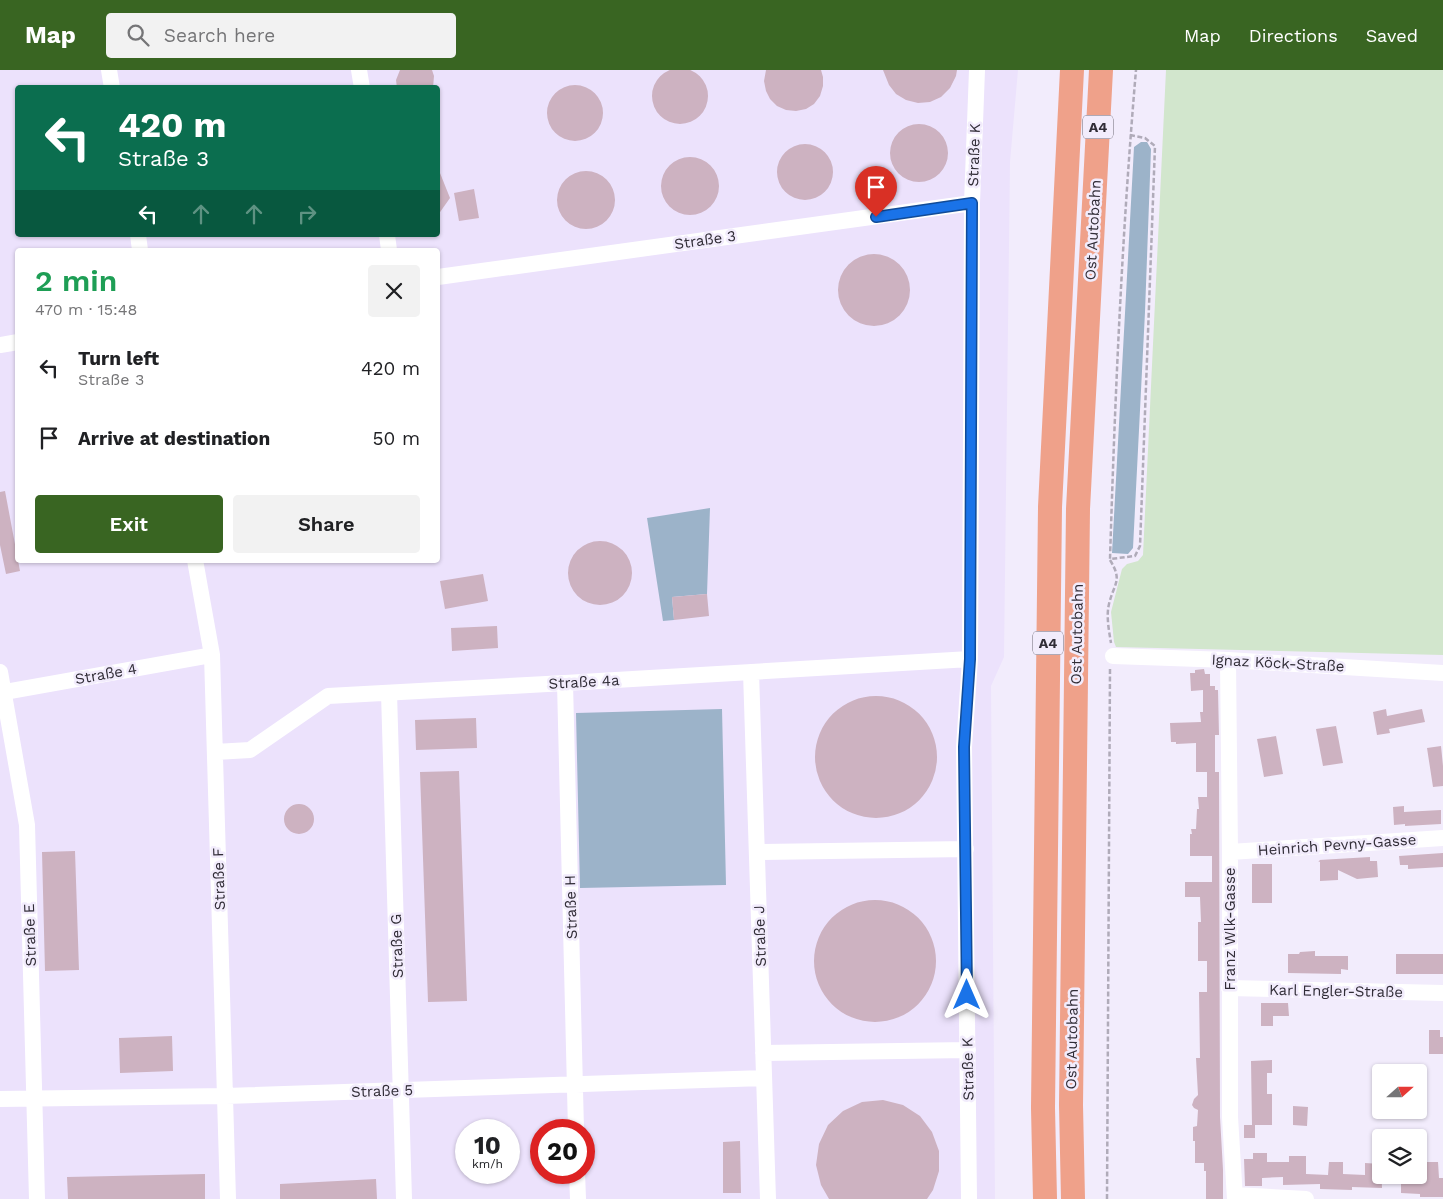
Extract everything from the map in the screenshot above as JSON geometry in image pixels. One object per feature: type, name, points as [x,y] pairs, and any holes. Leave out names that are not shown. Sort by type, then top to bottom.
[{"type":"highway","name":"Ost Autobahn","points":[[1044,1199],[1043,1108],[1050,507],[1072,70]]},
{"type":"highway","name":"Ost Autobahn","points":[[1073,1199],[1071,1105],[1078,509],[1101,70]]},
{"type":"street","points":[[109,70],[112,85]]},
{"type":"street","points":[[359,70],[362,85]]},
{"type":"street","name":"Straße K","points":[[969,1199],[964,747],[970,659],[972,203],[977,70]]},
{"type":"street","name":"Straße 3","points":[[440,277],[972,203]]},
{"type":"street","points":[[0,345],[15,342]]},
{"type":"street","name":"Straße F","points":[[196,563],[212,655],[228,1199]]},
{"type":"street","name":"Straße 4","points":[[2,693],[212,655]]},
{"type":"street","name":"Ignaz Köck-Straße","points":[[1113,656],[1228,660],[1443,673]]},
{"type":"street","name":"Straße 4a","points":[[215,752],[250,750],[328,696],[970,659]]},
{"type":"street","name":"Franz Wlk-Gasse","points":[[1228,660],[1230,1118],[1235,1197]]},
{"type":"street","name":"Straße E","points":[[0,672],[2,693],[27,825],[37,1199]]},
{"type":"street","name":"Straße J","points":[[752,672],[768,1199]]},
{"type":"street","name":"Straße H","points":[[565,683],[576,1119]]},
{"type":"street","name":"Straße G","points":[[389,693],[404,1199]]},
{"type":"street","name":"Heinrich Pevny-Gasse","points":[[1230,852],[1443,838]]},
{"type":"street","points":[[757,852],[966,849]]},
{"type":"street","name":"Karl Engler-Straße","points":[[1229,988],[1443,993]]},
{"type":"street","points":[[763,1054],[968,1050]]},
{"type":"street","name":"Straße 5","points":[[0,1099],[226,1096],[764,1078]]},
{"type":"street","points":[[577,1184],[578,1199]]},
{"type":"street","points":[[1235,1197],[1306,1199]]},
{"type":"path","points":[[1107,1199],[1110,662],[1113,656],[1108,615],[1117,576],[1116,569],[1110,560],[1119,312],[1136,70]]},
{"type":"path","points":[[1110,560],[1135,556],[1140,546],[1154,146],[1145,138],[1130,135]]},
{"type":"shaded area","points":[[0,70],[1018,70],[1010,162],[1004,657],[991,686],[995,1199],[0,1199]]},
{"type":"green space","points":[[1166,70],[1443,70],[1443,655],[1116,647],[1111,612],[1122,569],[1127,564],[1138,561],[1143,555]]},
{"type":"water","points":[[1141,142],[1147,142],[1151,149],[1133,548],[1128,554],[1112,553],[1134,147]]},
{"type":"water","points":[[710,508],[707,594],[672,597],[674,620],[663,621],[647,518]]},
{"type":"water","points":[[722,709],[726,885],[580,888],[576,713]]},
{"type":"building","points":[[680,68],[691,70],[700,76],[706,85],[708,96],[706,107],[700,116],[691,122],[680,124],[669,122],[660,116],[654,107],[652,96],[654,85],[660,76],[669,70]]},
{"type":"building","points":[[400,70],[432,70],[434,76],[433,85],[397,85],[396,80]]},
{"type":"building","points":[[766,70],[821,70],[823,86],[820,96],[814,104],[806,109],[786,110],[777,106],[770,99],[766,91],[764,81]]},
{"type":"building","points":[[883,70],[957,70],[950,88],[941,97],[930,102],[918,103],[906,100],[896,94],[889,85]]},
{"type":"building","points":[[570,85],[580,85],[595,93],[601,102],[603,113],[601,124],[595,133],[580,141],[570,141],[559,136],[552,129],[547,118],[547,108],[552,97],[559,90]]},
{"type":"building","points":[[913,124],[925,124],[940,132],[948,147],[948,159],[940,174],[925,182],[913,182],[898,174],[890,159],[890,147],[898,132]]},
{"type":"building","points":[[800,144],[810,144],[825,152],[831,161],[833,172],[831,183],[825,192],[810,200],[800,200],[789,195],[782,188],[777,177],[777,167],[782,156],[789,149]]},
{"type":"building","points":[[684,157],[696,157],[711,165],[719,180],[719,192],[711,207],[696,215],[684,215],[669,207],[661,192],[661,180],[669,165]]},
{"type":"building","points":[[580,171],[592,171],[607,179],[615,194],[615,206],[607,221],[592,229],[580,229],[565,221],[557,206],[557,194],[565,179]]},
{"type":"building","points":[[440,173],[450,198],[440,212]]},
{"type":"building","points":[[474,189],[479,218],[459,221],[454,193]]},
{"type":"building","points":[[874,254],[888,257],[900,264],[907,276],[910,290],[907,304],[900,316],[888,323],[874,326],[860,323],[848,316],[841,304],[838,290],[841,276],[848,264],[860,257]]},
{"type":"building","points":[[5,491],[15,544],[15,563],[18,563],[20,571],[6,574],[0,545],[0,492]]},
{"type":"building","points":[[594,541],[606,541],[623,550],[630,561],[632,573],[630,585],[623,596],[606,605],[594,605],[582,600],[573,591],[568,579],[568,567],[573,555],[582,546]]},
{"type":"building","points":[[483,574],[488,601],[445,609],[440,581]]},
{"type":"building","points":[[707,594],[709,616],[674,620],[672,597]]},
{"type":"building","points":[[497,626],[498,648],[452,651],[451,628]]},
{"type":"building","points":[[1204,669],[1205,674],[1210,674],[1210,686],[1215,686],[1215,690],[1218,690],[1219,735],[1215,735],[1215,772],[1219,772],[1220,1117],[1223,1199],[1206,1199],[1206,1171],[1204,1171],[1204,1163],[1195,1163],[1195,1141],[1193,1141],[1193,1127],[1197,1126],[1198,1110],[1192,1105],[1198,1095],[1196,1058],[1200,1058],[1199,992],[1207,992],[1207,961],[1198,961],[1198,922],[1201,922],[1200,897],[1185,897],[1185,882],[1212,882],[1212,856],[1190,856],[1190,834],[1192,834],[1191,829],[1196,829],[1197,809],[1199,809],[1198,797],[1207,797],[1207,772],[1196,772],[1196,743],[1176,744],[1176,742],[1171,742],[1170,723],[1201,722],[1200,712],[1203,712],[1203,690],[1191,691],[1190,673],[1195,673],[1195,670]]},
{"type":"building","points":[[876,696],[899,700],[919,714],[933,734],[937,757],[933,780],[919,800],[899,814],[876,818],[853,814],[833,800],[819,780],[815,757],[819,734],[833,714],[853,700]]},
{"type":"building","points":[[1386,709],[1387,716],[1422,709],[1425,722],[1389,729],[1390,733],[1377,735],[1373,712]]},
{"type":"building","points":[[476,718],[477,748],[416,750],[415,720]]},
{"type":"building","points":[[1336,726],[1343,763],[1323,766],[1316,729]]},
{"type":"building","points":[[1276,736],[1283,774],[1264,777],[1257,739]]},
{"type":"building","points":[[1441,746],[1443,786],[1433,787],[1427,748]]},
{"type":"building","points":[[459,771],[467,1001],[428,1002],[420,772]]},
{"type":"building","points":[[299,804],[310,808],[314,819],[310,830],[299,834],[288,830],[284,819],[288,808]]},
{"type":"building","points":[[1404,806],[1404,812],[1441,810],[1441,824],[1394,825],[1393,807]]},
{"type":"building","points":[[75,851],[79,970],[45,971],[42,852]]},
{"type":"building","points":[[1443,853],[1443,867],[1408,869],[1408,865],[1400,865],[1399,856]]},
{"type":"building","points":[[1370,857],[1370,861],[1377,861],[1378,877],[1357,879],[1338,870],[1338,880],[1320,881],[1319,860]]},
{"type":"building","points":[[1252,864],[1272,864],[1272,903],[1252,903]]},
{"type":"building","points":[[875,900],[898,904],[918,918],[932,938],[936,961],[932,984],[918,1004],[898,1018],[875,1022],[852,1018],[832,1004],[818,984],[814,961],[818,938],[832,918],[852,904]]},
{"type":"building","points":[[1315,951],[1315,956],[1348,956],[1348,970],[1341,969],[1341,974],[1288,973],[1288,954]]},
{"type":"building","points":[[1396,954],[1443,954],[1443,974],[1396,974]]},
{"type":"building","points":[[1261,1003],[1288,1003],[1289,1016],[1273,1016],[1273,1026],[1261,1026]]},
{"type":"building","points":[[1429,1030],[1440,1030],[1440,1037],[1443,1037],[1443,1054],[1429,1054]]},
{"type":"building","points":[[172,1036],[173,1071],[120,1073],[119,1038]]},
{"type":"building","points":[[1272,1060],[1272,1073],[1267,1073],[1267,1094],[1272,1094],[1272,1125],[1255,1125],[1255,1138],[1244,1138],[1244,1125],[1252,1125],[1251,1061]]},
{"type":"building","points":[[883,1100],[903,1105],[920,1116],[932,1132],[939,1151],[939,1171],[933,1190],[927,1199],[829,1199],[821,1185],[816,1165],[819,1144],[828,1125],[843,1111],[862,1102]]},
{"type":"building","points":[[1293,1106],[1308,1107],[1307,1126],[1293,1125]]},
{"type":"building","points":[[740,1141],[741,1193],[723,1193],[723,1142]]},
{"type":"building","points":[[1253,1153],[1267,1153],[1267,1162],[1289,1162],[1289,1156],[1306,1156],[1306,1174],[1328,1175],[1329,1162],[1343,1162],[1343,1174],[1365,1175],[1365,1163],[1372,1163],[1372,1184],[1382,1184],[1382,1188],[1352,1187],[1352,1190],[1320,1189],[1320,1184],[1283,1185],[1283,1177],[1262,1178],[1262,1186],[1245,1186],[1244,1159],[1253,1159]]},
{"type":"building","points":[[1427,1162],[1438,1162],[1439,1178],[1443,1178],[1443,1197],[1420,1197],[1420,1194],[1401,1193],[1401,1184],[1427,1184]]},
{"type":"building","points":[[205,1174],[205,1199],[68,1199],[67,1177]]},
{"type":"building","points":[[376,1179],[377,1199],[280,1199],[280,1184]]},
{"type":"route","points":[[876,217],[972,203],[970,659],[964,747],[967,995]]}]
